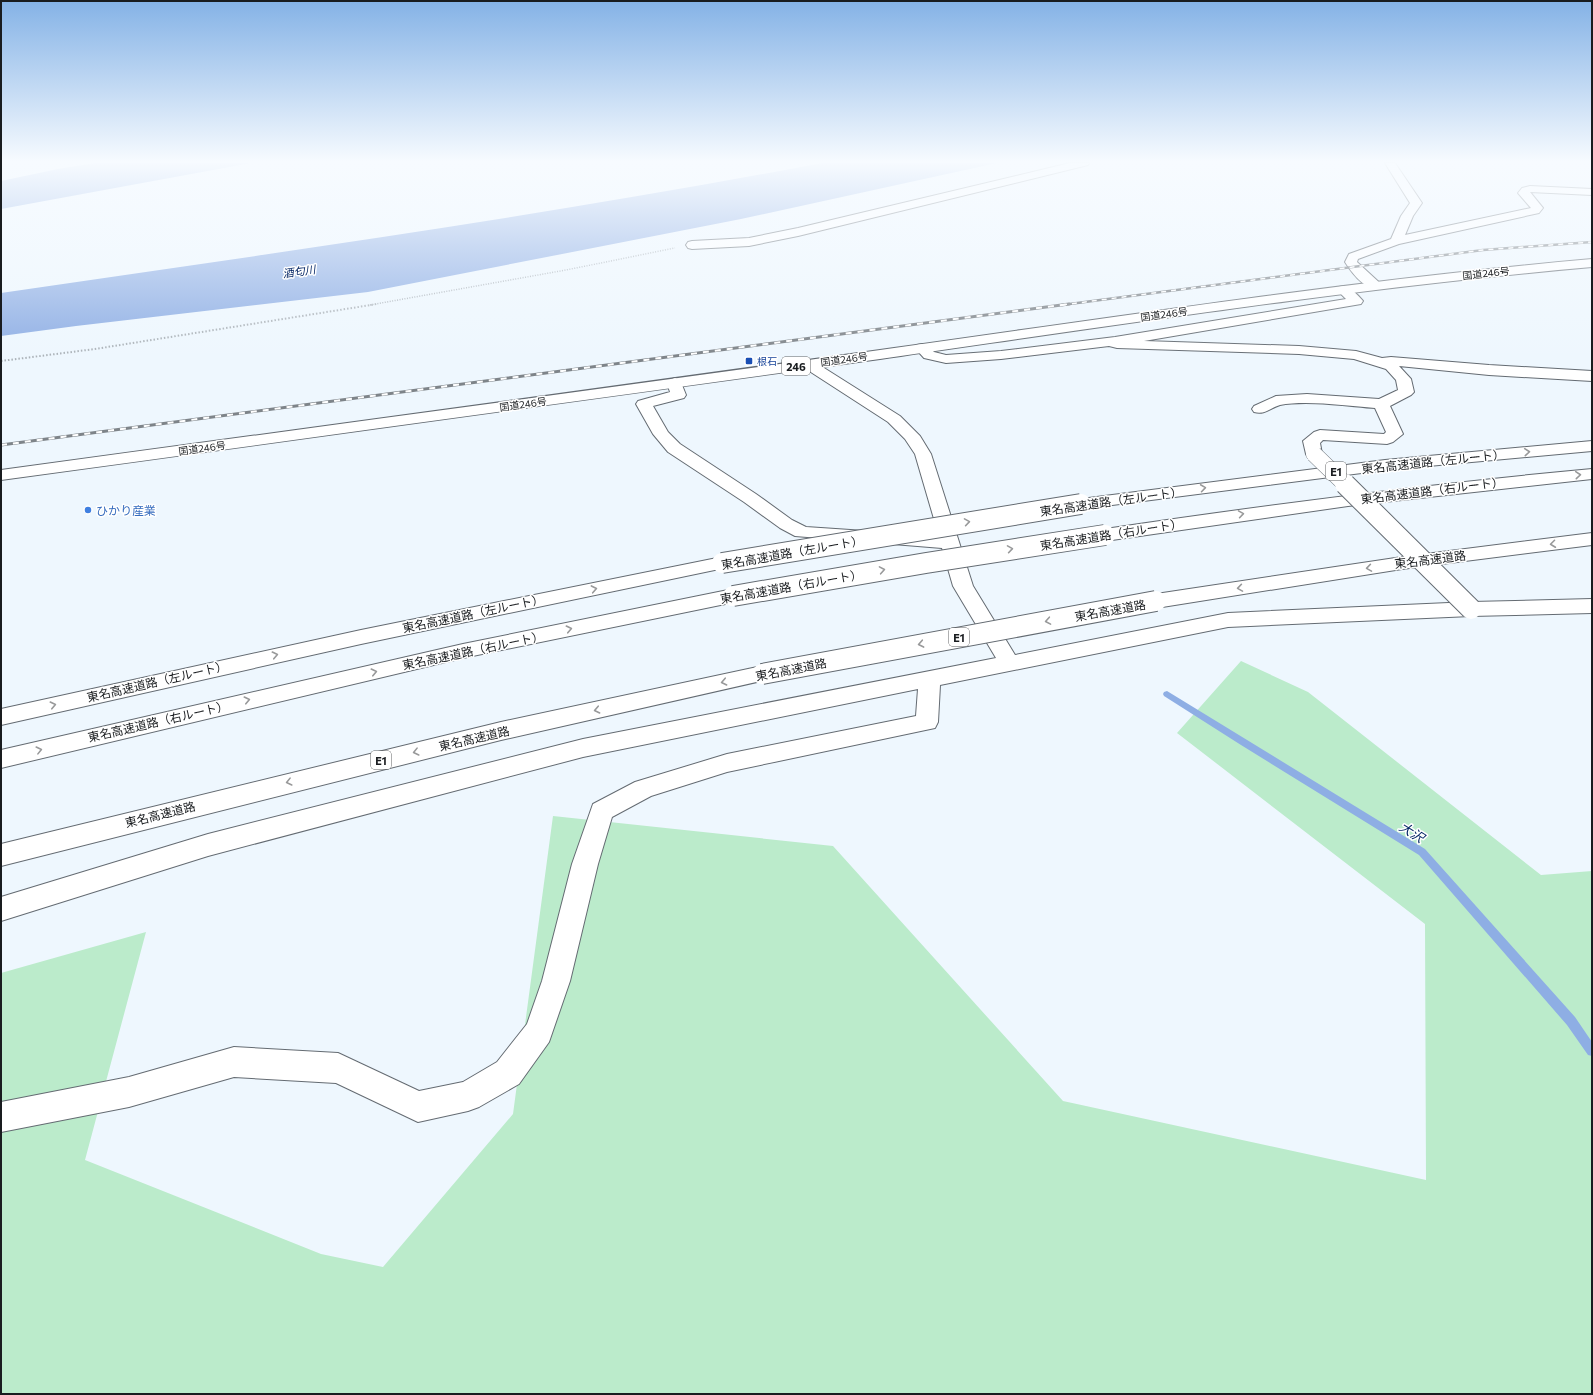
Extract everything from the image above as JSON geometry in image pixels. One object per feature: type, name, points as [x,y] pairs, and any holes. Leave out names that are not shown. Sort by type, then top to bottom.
[{"type":"main road","points":[[692,245],[749,242],[814,228]]},
{"type":"main road","points":[[1396,241],[1402,228]]},
{"type":"main road","points":[[1375,286],[1362,276],[1354,266],[1351,262],[1352,257],[1396,241],[1456,228]]},
{"type":"main road","name":"国道246号","points":[[1,475],[1344,290],[1478,273],[1592,263]]},
{"type":"main road","points":[[922,348],[928,355],[946,359],[1001,355],[1108,341],[1356,300],[1344,290]]},
{"type":"main road","points":[[1108,341],[1116,344],[1299,350],[1356,355],[1391,366],[1403,380],[1406,392],[1381,404],[1307,399],[1276,401],[1260,409]]},
{"type":"main road","points":[[1380,363],[1391,361],[1489,370],[1592,376]]},
{"type":"main road","points":[[808,364],[894,419],[912,436],[923,454],[963,586],[1010,664]]},
{"type":"main road","points":[[675,383],[678,395],[644,404],[661,434],[674,448],[750,498],[786,524],[802,532],[950,543]]},
{"type":"main road","points":[[1381,404],[1392,424],[1395,434],[1387,439],[1320,435],[1311,441],[1314,454],[1471,609]]},
{"type":"main road","name":"東名高速道路（左ルート）","points":[[1,717],[151,682],[459,616],[722,564],[1082,504],[1385,465],[1592,446]]},
{"type":"main road","name":"東名高速道路（右ルート）","points":[[1,759],[463,651],[733,596],[1105,534],[1248,513],[1483,484],[1592,474]]},
{"type":"main road","name":"東名高速道路","points":[[1,855],[501,731],[762,674],[1156,601],[1402,563],[1592,539]]},
{"type":"main road","points":[[1,909],[208,845],[582,748],[1228,620],[1471,609],[1592,606]]},
{"type":"main road","points":[[1,1118],[129,1092],[234,1062],[338,1068],[418,1107],[468,1096],[508,1073],[539,1032],[556,981],[585,864],[602,811],[643,788],[727,763],[927,722],[930,679]]},
{"type":"path","points":[[1,361],[95,350],[405,300],[692,245]]},
{"type":"green space","points":[[1241,661],[1308,692],[1541,875],[1592,871],[1592,1394],[1,1394],[1,973],[146,932],[85,1160],[321,1254],[383,1267],[513,1114],[553,816],[833,846],[1063,1101],[1426,1180],[1425,924],[1177,733]]},
{"type":"water","name":"酒匂川","points":[[437,228],[695,228],[368,292],[1,336],[1,293]]},
{"type":"waterway","name":"大沢","points":[[1167,694],[1422,852],[1571,1021],[1592,1051]]},
{"type":"railway","points":[[1062,305],[1483,250],[1592,242]]},
{"type":"railway","points":[[1,445],[1069,304]]},
{"type":"place","name":"根石","points":[[749,361]]},
{"type":"place","name":"ひかり産業","points":[[88,510]]}]
